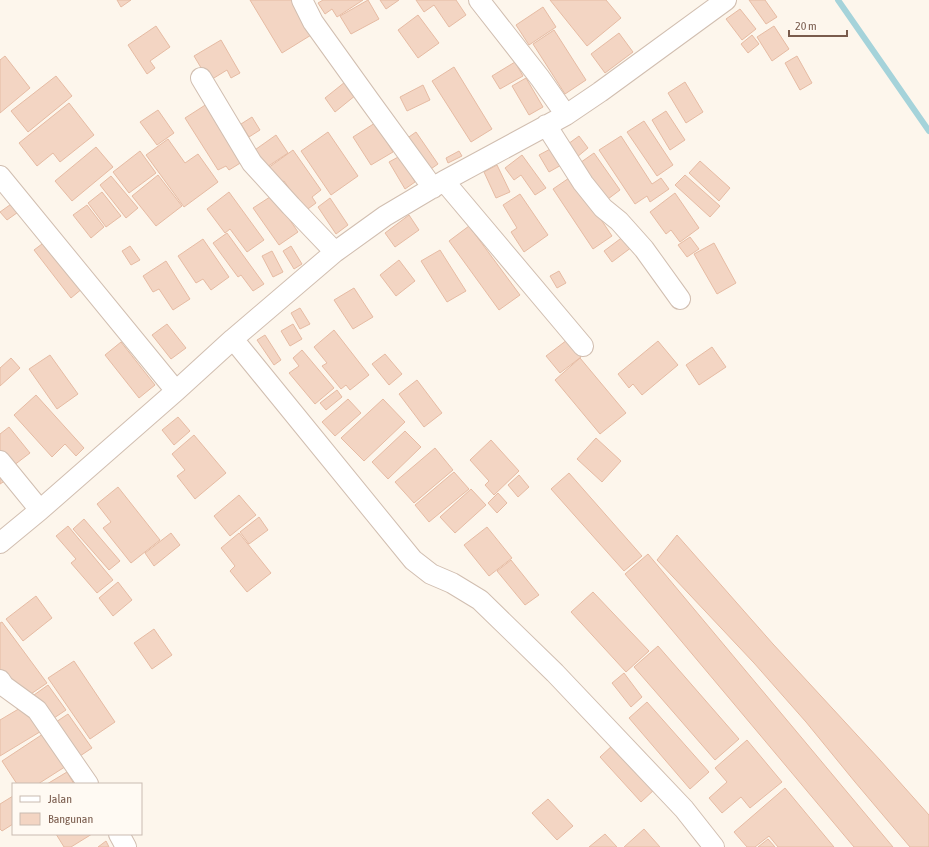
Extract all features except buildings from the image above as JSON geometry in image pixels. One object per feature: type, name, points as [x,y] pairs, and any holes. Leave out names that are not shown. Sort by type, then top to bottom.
[{"type":"street","points":[[302,0],[313,22],[369,100],[439,184],[583,346]]},
{"type":"street","points":[[479,0],[566,114]]},
{"type":"street","points":[[0,543],[40,510],[335,252],[385,216],[439,184],[566,114],[600,92],[726,0]]},
{"type":"street","points":[[201,78],[252,163],[335,252]]},
{"type":"street","points":[[546,125],[583,183],[603,208],[618,221],[644,249],[680,299]]},
{"type":"street","points":[[0,176],[176,391]]},
{"type":"street","points":[[233,340],[413,560],[431,574],[452,583],[480,600],[555,673],[614,735],[684,809],[714,847]]},
{"type":"street","points":[[0,461],[40,510]]},
{"type":"street","points":[[0,680],[4,686],[37,710],[87,783]]},
{"type":"street","points":[[119,835],[126,847]]},
{"type":"waterway","points":[[838,0],[929,131]]}]
